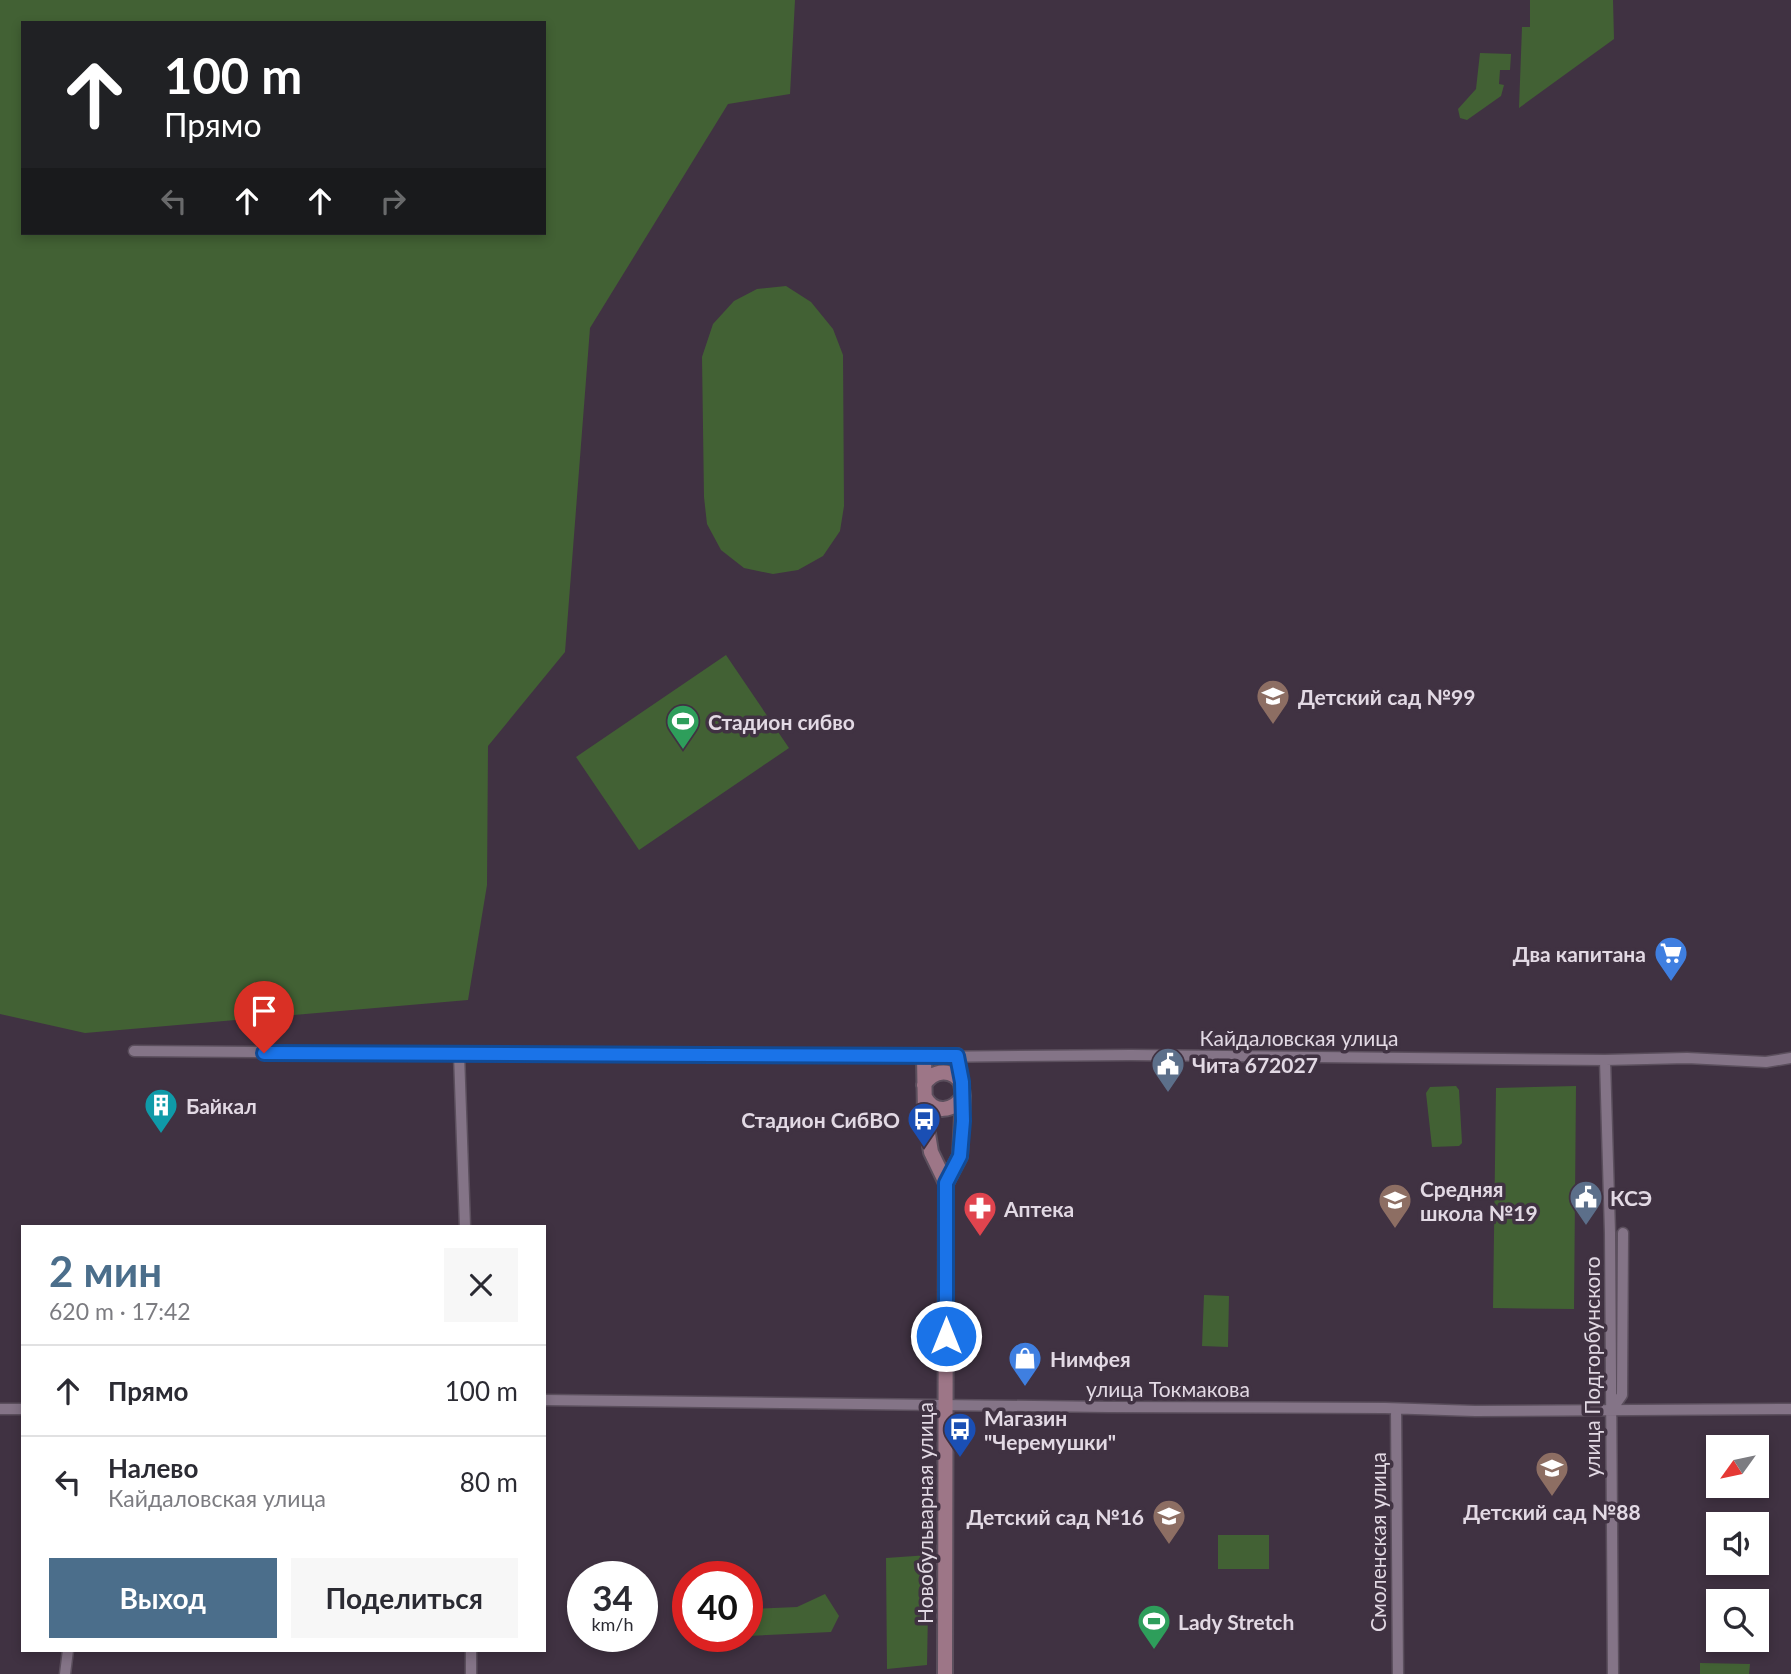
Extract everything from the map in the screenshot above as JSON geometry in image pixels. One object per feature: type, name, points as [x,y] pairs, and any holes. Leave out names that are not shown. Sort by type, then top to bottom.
[{"type":"street","name":"Кайдаловская улица","points":[[134,1052],[924,1057],[1131,1055],[1605,1060],[1687,1058],[1766,1062],[1791,1058]]},
{"type":"street","points":[[459,1054],[465,1225]]},
{"type":"street","points":[[946,1183],[960,1156],[962,1090],[957,1056]]},
{"type":"street","points":[[924,1057],[924,1091],[931,1152],[946,1183]]},
{"type":"street","name":"улица Подгорбунского","points":[[1605,1060],[1610,1233],[1613,1674]]},
{"type":"street","points":[[939,1072],[954,1075],[962,1090],[959,1102],[947,1109],[933,1107],[924,1091],[932,1074],[939,1072]]},
{"type":"street","name":"Новобульварная улица","points":[[945,1674],[946,1183]]},
{"type":"street","points":[[1610,1411],[1622,1395],[1623,1233]]},
{"type":"street","name":"улица Токмакова","points":[[546,1400],[1610,1411],[1791,1409]]},
{"type":"street","points":[[0,1409],[21,1409]]},
{"type":"street","name":"Смоленская улица","points":[[1396,1409],[1398,1674]]},
{"type":"street","points":[[65,1674],[68,1652]]},
{"type":"street","points":[[471,1652],[471,1674]]},
{"type":"green space","points":[[0,0],[795,0],[790,94],[728,104],[590,328],[565,652],[488,746],[487,885],[468,1000],[85,1033],[0,1014]]},
{"type":"green space","points":[[1530,0],[1613,0],[1614,39],[1519,108],[1522,27],[1530,27]]},
{"type":"green space","points":[[1480,53],[1511,54],[1510,70],[1500,70],[1499,84],[1504,85],[1501,96],[1467,120],[1460,118],[1458,109],[1476,89]]},
{"type":"green space","points":[[786,286],[811,302],[833,329],[843,355],[844,506],[840,531],[823,556],[798,570],[773,574],[744,568],[721,550],[707,524],[704,497],[702,357],[713,324],[734,301],[757,289]]},
{"type":"green space","points":[[726,655],[789,748],[639,850],[576,757]]},
{"type":"green space","points":[[1456,1086],[1459,1090],[1462,1143],[1459,1146],[1432,1147],[1426,1093],[1430,1087]]},
{"type":"green space","points":[[1576,1086],[1574,1309],[1493,1308],[1496,1088]]},
{"type":"green space","points":[[1204,1295],[1229,1296],[1228,1347],[1202,1346]]},
{"type":"green space","points":[[1218,1535],[1269,1535],[1269,1569],[1218,1569]]},
{"type":"green space","points":[[929,1555],[927,1665],[887,1669],[886,1558]]},
{"type":"green space","points":[[825,1594],[839,1616],[831,1632],[763,1635],[763,1608],[797,1607]]},
{"type":"green space","points":[[1700,1663],[1750,1664],[1749,1674],[1700,1674]]},
{"type":"place","name":"Детский сад №99","points":[[1273,726]]},
{"type":"place","name":"Стадион сибво","points":[[683,751]]},
{"type":"place","name":"Два капитана","points":[[1671,983]]},
{"type":"place","name":"Чита 672027","points":[[1168,1094]]},
{"type":"place","name":"Байкал","points":[[161,1135]]},
{"type":"place","name":"Стадион СибВО","points":[[924,1149]]},
{"type":"place","name":"КСЭ","points":[[1586,1227]]},
{"type":"place","name":"Средняя школа №19","points":[[1395,1230]]},
{"type":"place","name":"Аптека","points":[[980,1238]]},
{"type":"place","name":"Нимфея","points":[[1025,1388]]},
{"type":"place","name":"Магазин \"Черемушки\"","points":[[960,1459]]},
{"type":"place","name":"Детский сад №88","points":[[1552,1498]]},
{"type":"place","name":"Детский сад №16","points":[[1169,1546]]},
{"type":"place","name":"Lady Stretch","points":[[1154,1651]]},
{"type":"route","points":[[264,1053],[957,1056],[962,1082],[963,1121],[960,1156],[946,1183],[946,1336]]}]
